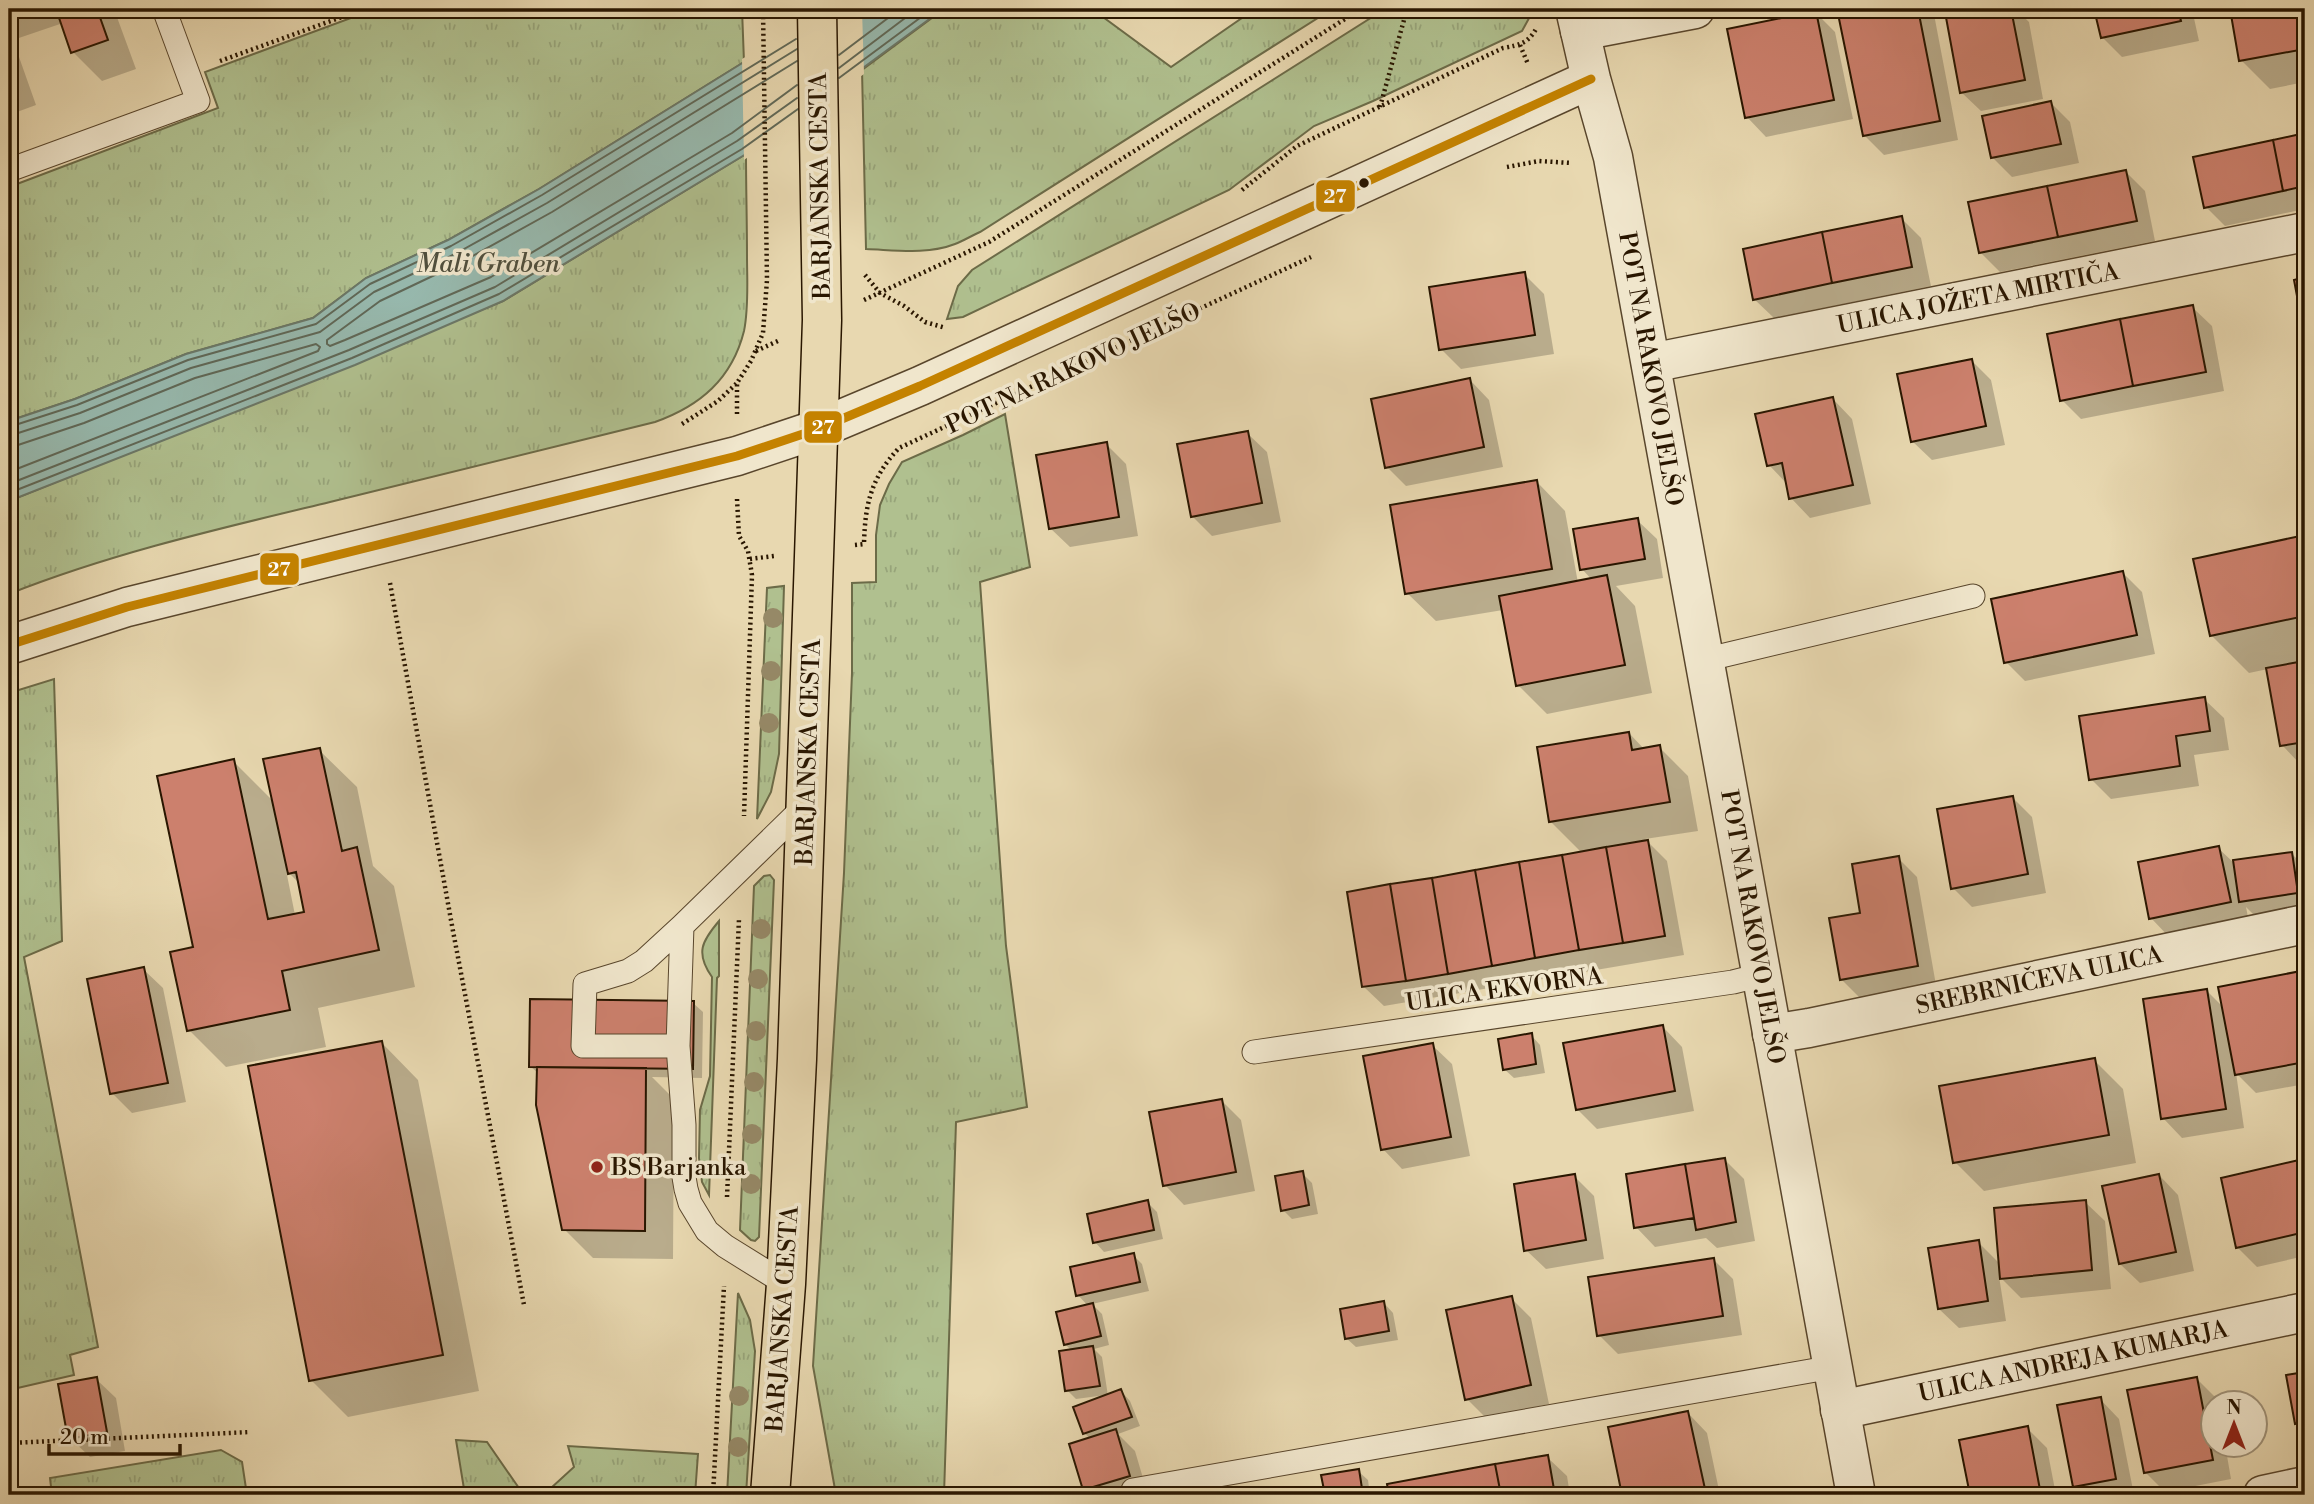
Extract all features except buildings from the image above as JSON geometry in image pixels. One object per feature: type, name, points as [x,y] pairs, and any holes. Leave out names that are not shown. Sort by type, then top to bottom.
[{"type":"main road","name":"BARJANSKA CESTA","points":[[770,1495],[786,1284],[807,804],[822,320],[817,9]]},
{"type":"street","points":[[1591,79],[1577,20],[1695,9]]},
{"type":"street","name":"POT NA RAKOVO JELŠO","points":[[9,645],[127,607],[737,456],[818,429],[920,386],[1591,79],[1613,157],[1856,1495]]},
{"type":"street","name":"ULICA JOŽETA MIRTIČA","points":[[1651,363],[2305,232]]},
{"type":"street","name":"SREBRNIČEVA ULICA","points":[[1772,1034],[2305,924]]},
{"type":"street","name":"ULICA ANDREJA KUMARJA","points":[[1840,1410],[2305,1312]]},
{"type":"street","points":[[2263,1495],[2305,1486]]},
{"type":"lane","points":[[9,170],[198,102],[164,9]]},
{"type":"lane","points":[[1704,660],[1973,596]]},
{"type":"lane","points":[[678,1046],[583,1046],[585,984],[628,971],[643,961],[807,804]]},
{"type":"lane","points":[[681,926],[678,1046],[686,1189],[698,1218],[707,1231],[725,1246],[786,1284]]},
{"type":"lane","name":"ULICA EKVORNA","points":[[1254,1052],[1719,984],[1761,975]]},
{"type":"lane","points":[[1133,1490],[1833,1367]]},
{"type":"path","points":[[737,411],[737,383],[762,332],[766,280],[763,9]]},
{"type":"path","points":[[950,329],[925,322],[880,293],[989,242],[1361,9]]},
{"type":"path","points":[[1380,107],[1407,9]]},
{"type":"path","points":[[1240,191],[1297,146],[1503,48],[1520,46]]},
{"type":"path","points":[[1500,169],[1539,161],[1578,163]]},
{"type":"path","name":"POT NA RAKOVO JELŠO","points":[[851,545],[864,544],[865,514],[869,498],[880,471],[899,448],[1317,254]]},
{"type":"path","points":[[713,1495],[752,600],[750,559],[739,536],[737,500]]},
{"type":"path","points":[[383,544],[524,1305]]},
{"type":"path","points":[[750,559],[780,555]]},
{"type":"path","points":[[9,1443],[250,1432]]},
{"type":"green space","points":[[375,9],[742,9],[744,62],[539,189],[448,240],[366,278],[313,318],[186,354],[75,399],[9,421],[9,187],[218,108],[205,72]]},
{"type":"green space","points":[[944,9],[1092,9],[1171,67],[1255,9],[1332,9],[980,232],[955,244],[933,250],[866,249],[862,70]]},
{"type":"green space","points":[[1385,9],[1534,9],[1522,31],[1314,126],[1229,190],[963,317],[947,319],[958,286],[972,270]]},
{"type":"green space","points":[[746,154],[747,313],[744,331],[739,348],[722,377],[700,399],[686,408],[655,422],[168,542],[87,566],[9,594],[9,501],[503,301]]},
{"type":"green space","points":[[1005,414],[1030,567],[980,582],[1006,946],[1027,1107],[956,1122],[944,1495],[836,1495],[813,1366],[844,873],[852,673],[852,583],[876,582],[876,535],[880,505],[902,462]]},
{"type":"green space","points":[[784,586],[779,754],[771,792],[757,819],[767,588]]},
{"type":"green space","points":[[54,679],[62,941],[24,957],[98,1347],[70,1355],[74,1375],[9,1390],[9,693]]},
{"type":"green space","points":[[770,875],[774,880],[759,1237],[755,1241],[740,1230],[754,886],[764,876]]},
{"type":"green space","points":[[719,921],[709,1195],[702,1182],[699,1158],[700,1110],[710,1076],[712,977],[702,954],[708,935]]},
{"type":"green space","points":[[738,1293],[750,1320],[755,1351],[746,1495],[727,1495]]},
{"type":"green space","points":[[456,1440],[487,1442],[521,1491],[551,1488],[574,1467],[568,1446],[698,1454],[695,1495],[465,1495]]},
{"type":"green space","points":[[221,1450],[242,1462],[247,1495],[52,1495],[50,1478]]},
{"type":"water","name":"Mali Graben","points":[[834,9],[943,9],[746,154],[503,301],[355,365],[9,501],[9,421],[75,399],[186,354],[313,318],[366,278],[448,240],[539,189]]},
{"type":"pier","points":[[827,9],[862,9],[864,74],[744,160],[742,59]]},
{"type":"transit line","name":"27","points":[[9,645],[127,607],[737,456],[818,429],[920,386],[1591,79]]},
{"type":"place","name":"BS Barjanka","points":[[597,1167]]}]
